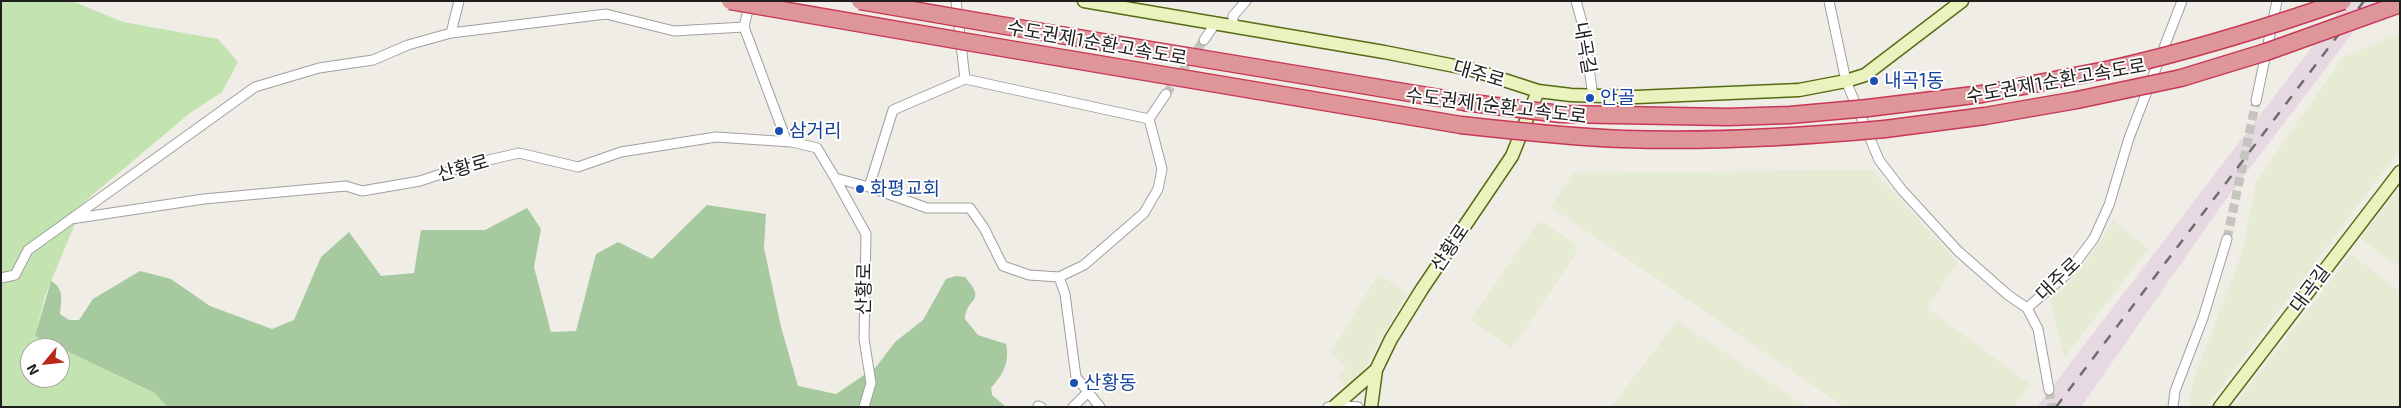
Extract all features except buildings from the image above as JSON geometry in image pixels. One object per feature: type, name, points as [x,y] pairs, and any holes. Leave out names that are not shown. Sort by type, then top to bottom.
[{"type":"highway","name":"수도권제1순환고속도로","points":[[730,1],[1461,125],[1554,135],[1624,139],[1728,139],[1806,136],[1885,129],[1985,116],[2077,100],[2200,72],[2266,52],[2400,4]]},
{"type":"highway","name":"수도권제1순환고속도로","points":[[860,1],[988,24],[1464,102],[1560,114],[1663,116],[1790,115],[1868,108],[1982,94],[2174,55],[2261,30],[2343,1]]},
{"type":"street","points":[[451,33],[459,1]]},
{"type":"street","points":[[750,1],[744,27],[787,142]]},
{"type":"street","points":[[956,1],[965,79]]},
{"type":"street","name":"대주로","points":[[1084,1],[1384,52],[1470,69],[1538,91],[1593,96],[1636,97],[1799,90],[1846,81],[1865,75],[1962,1]]},
{"type":"street","points":[[1232,26],[1233,16],[1246,1]]},
{"type":"street","name":"내곡길","points":[[1576,1],[1583,26],[1593,96]]},
{"type":"street","points":[[1829,1],[1846,81]]},
{"type":"street","name":"대주로","points":[[1846,81],[1879,160],[1902,190],[1958,250],[2008,295],[2027,308],[2068,273],[2094,238],[2109,204],[2129,138],[2182,1]]},
{"type":"street","points":[[2256,101],[2277,1]]},
{"type":"street","name":"산황로","points":[[1,278],[14,275],[28,250],[255,87],[319,68],[373,60],[408,45],[451,33],[606,14],[674,31],[744,27]]},
{"type":"street","points":[[1204,40],[1215,24]]},
{"type":"street","points":[[869,187],[893,110],[965,79],[1149,120]]},
{"type":"street","name":"산황로","points":[[1371,407],[1376,370],[1391,338],[1512,156],[1538,91]]},
{"type":"street","points":[[835,178],[869,187],[927,208],[970,208],[984,228],[1003,266],[1029,276],[1059,277],[1084,265],[1144,213],[1158,189],[1162,169],[1149,120],[1166,94]]},
{"type":"street","name":"산황로","points":[[71,218],[204,199],[346,186],[362,191],[420,181],[471,164],[519,153],[578,167],[621,152],[716,137],[787,142],[817,148],[866,234],[864,339],[871,383],[864,407]]},
{"type":"street","name":"대곡길","points":[[2220,407],[2400,172]]},
{"type":"street","points":[[2173,407],[2175,391],[2202,318],[2227,240]]},
{"type":"street","points":[[1059,277],[1065,294],[1076,377],[1100,407]]},
{"type":"street","points":[[2027,308],[2038,329],[2049,390]]},
{"type":"street","points":[[1334,406],[1376,370]]},
{"type":"street","points":[[1073,407],[1088,392]]},
{"type":"street","points":[[1334,406],[1358,407]]},
{"type":"shaded area","points":[[2347,1],[2377,1],[2221,206],[2081,407],[2037,407]]},
{"type":"green space","points":[[1,1],[72,1],[123,22],[218,39],[238,62],[222,92],[190,113],[84,202],[45,296],[35,336],[39,338],[20,338],[20,388],[70,388],[70,353],[155,393],[167,407],[1,407]]},
{"type":"green space","points":[[2400,33],[2400,150],[2206,407],[2189,407],[2192,384],[2242,253],[2256,182],[2343,57]]},
{"type":"green space","points":[[1872,170],[1958,262],[1927,308],[2030,384],[2013,407],[1845,407],[1551,207],[1573,173]]},
{"type":"green space","points":[[2400,187],[2400,268],[2360,238]]},
{"type":"green space","points":[[707,205],[766,214],[764,248],[781,327],[798,386],[836,394],[876,367],[895,342],[923,320],[946,279],[956,276],[965,277],[972,286],[975,296],[966,312],[965,319],[978,335],[1006,344],[1006,363],[999,378],[991,388],[992,395],[1006,407],[167,407],[155,393],[70,353],[70,338],[39,338],[35,336],[51,281],[60,291],[60,314],[69,320],[79,320],[93,299],[140,271],[171,279],[210,306],[272,329],[294,320],[321,257],[349,232],[381,276],[414,273],[421,230],[485,230],[527,208],[541,229],[534,267],[551,332],[576,331],[596,254],[618,242],[652,259]]},
{"type":"green space","points":[[2113,220],[2148,249],[2064,358],[2050,301],[2072,280],[2101,241]]},
{"type":"green space","points":[[1543,222],[1575,244],[1576,254],[1512,348],[1470,320],[1537,224]]},
{"type":"green space","points":[[2351,254],[2400,292],[2400,407],[2233,407]]},
{"type":"green space","points":[[1378,274],[1407,293],[1366,366],[1347,390],[1338,378],[1346,368],[1331,352]]},
{"type":"green space","points":[[1677,321],[1807,407],[1611,407]]},
{"type":"tunnel","points":[[1166,94],[1204,40]]},
{"type":"tunnel","points":[[2227,239],[2256,101]]},
{"type":"tunnel","points":[[2049,390],[2052,407]]},
{"type":"railway","points":[[2056,407],[2364,1]]},
{"type":"place","name":"내곡1동","points":[[1874,81]]},
{"type":"place","name":"안골","points":[[1590,98]]},
{"type":"place","name":"삼거리","points":[[779,131]]},
{"type":"place","name":"화평교회","points":[[860,189]]},
{"type":"place","name":"산황동","points":[[1074,383]]}]
